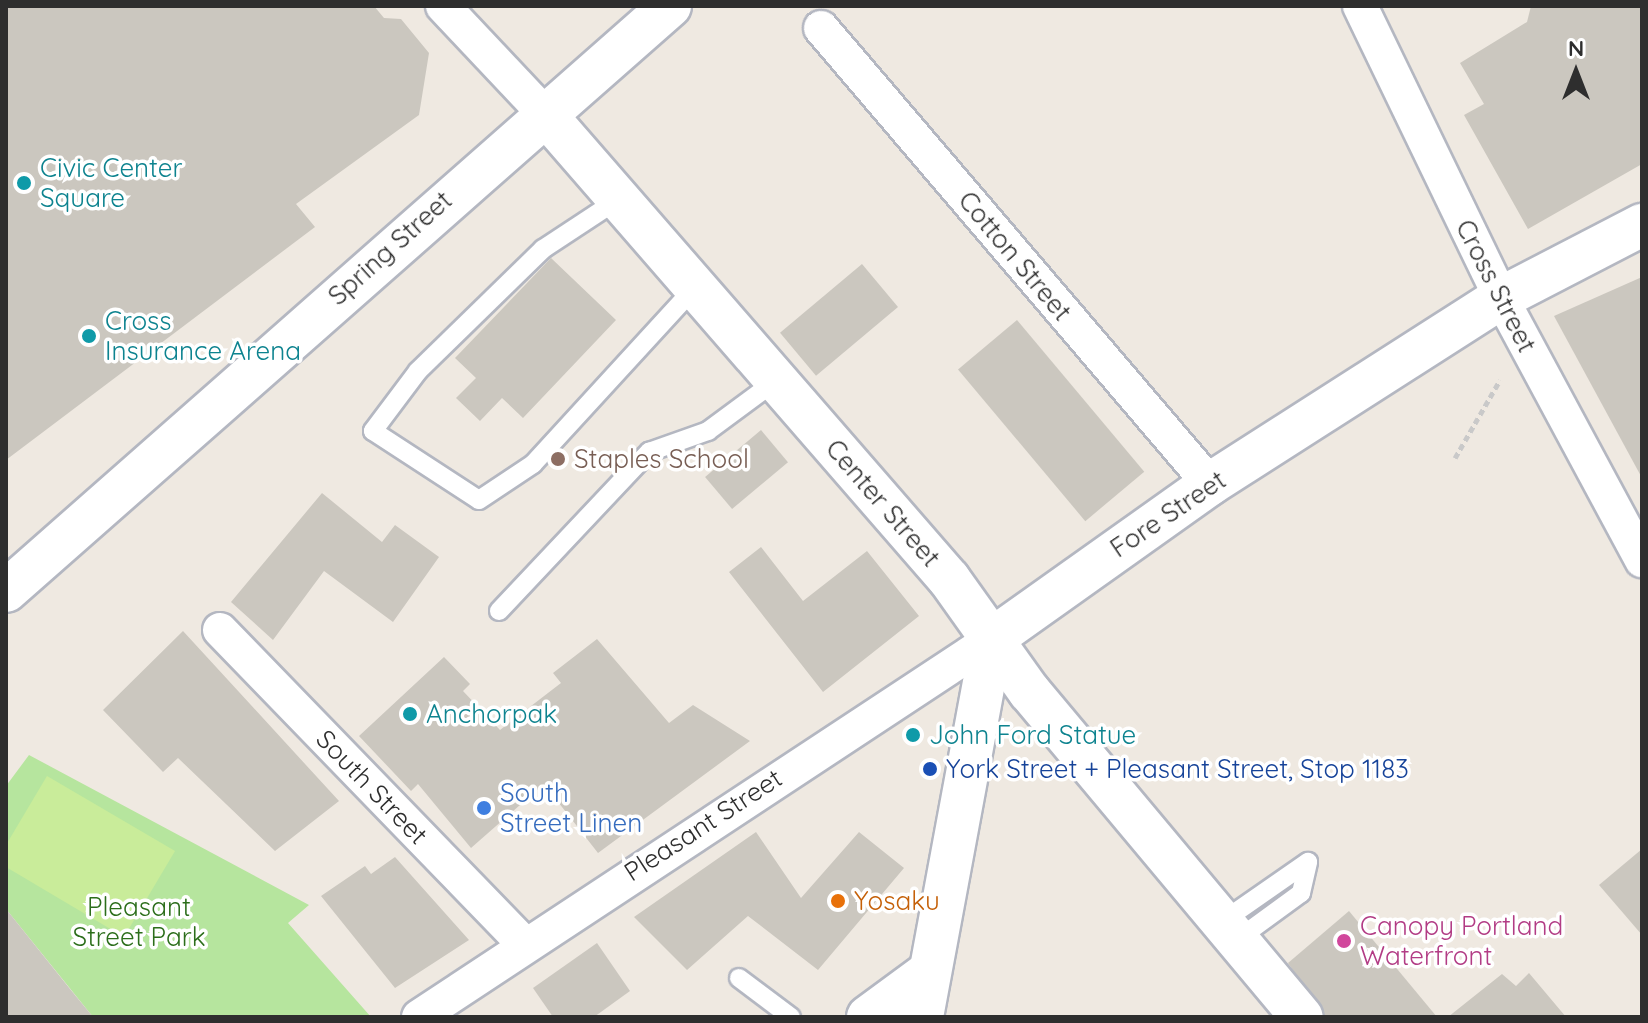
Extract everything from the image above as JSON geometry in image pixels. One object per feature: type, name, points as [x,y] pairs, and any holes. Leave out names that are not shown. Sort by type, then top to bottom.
[{"type":"street","name":"Center Street","points":[[443,6],[543,112],[777,380],[1302,1017]]},
{"type":"street","name":"Spring Street","points":[[6,591],[543,112],[670,6]]},
{"type":"street","name":"Cross Street","points":[[1360,6],[1501,298],[1642,560]]},
{"type":"street","name":"Cotton Street","points":[[821,28],[1210,484]]},
{"type":"street","name":"Fore Street","points":[[992,639],[1210,484],[1501,298],[1642,225]]},
{"type":"street","name":"South Street","points":[[220,630],[523,943]]},
{"type":"street","name":"Pleasant Street","points":[[419,1017],[523,943],[992,639]]},
{"type":"street","points":[[922,1017],[992,639]]},
{"type":"street","points":[[868,1017],[929,972]]},
{"type":"lane","points":[[619,199],[543,249],[418,371],[373,431],[479,500],[533,464],[695,287]]},
{"type":"lane","points":[[499,611],[649,452],[708,431],[777,380]]},
{"type":"lane","points":[[739,978],[791,1017]]},
{"type":"path","points":[[1455,458],[1500,380]]},
{"type":"green space","name":"Pleasant Street Park","points":[[29,755],[309,905],[288,923],[371,1017],[93,1017],[6,909],[6,786]]},
{"type":"green space","points":[[47,776],[175,851],[124,937],[6,867],[6,845]]},
{"type":"building","name":"Cross Insurance Arena","points":[[6,6],[374,6],[384,18],[401,19],[429,53],[419,115],[296,204],[315,227],[6,460]]},
{"type":"building","points":[[1531,6],[1642,6],[1642,164],[1528,229],[1464,115],[1484,104],[1460,63],[1527,22]]},
{"type":"building","points":[[551,258],[616,320],[523,418],[502,398],[480,421],[456,398],[476,378],[455,358]]},
{"type":"building","points":[[862,264],[898,307],[816,376],[780,333]]},
{"type":"building","points":[[1642,277],[1642,478],[1554,316]]},
{"type":"building","points":[[1017,320],[1144,472],[1085,521],[958,369]]},
{"type":"building","points":[[761,430],[788,462],[732,509],[705,477]]},
{"type":"building","points":[[322,493],[382,542],[395,525],[439,557],[393,622],[324,571],[273,640],[231,602]]},
{"type":"building","points":[[761,547],[803,601],[867,551],[919,616],[823,692],[729,572]]},
{"type":"building","points":[[183,631],[339,801],[275,851],[178,758],[163,772],[103,710]]},
{"type":"building","points":[[597,639],[669,723],[693,705],[750,741],[598,853],[544,784],[471,848],[418,784],[411,791],[359,736],[444,657],[470,684],[463,691],[500,730],[561,683],[553,673]]},
{"type":"building","points":[[756,832],[801,898],[859,832],[904,868],[818,970],[748,916],[687,970],[634,917]]},
{"type":"building","points":[[1642,849],[1642,935],[1599,885]]},
{"type":"building","points":[[395,857],[469,940],[395,988],[321,896],[365,866],[371,874]]},
{"type":"building","points":[[6,909],[70,989],[93,1017],[6,1017]]},
{"type":"building","name":"Canopy Portland Waterfront","points":[[1349,911],[1437,1017],[1325,1017],[1288,963]]},
{"type":"building","points":[[597,943],[630,991],[594,1017],[553,1017],[533,988]]},
{"type":"building","name":"Canopy Portland Waterfront","points":[[1529,973],[1566,1017],[1448,1017],[1502,974],[1516,986]]},
{"type":"place","name":"Civic Center Square","points":[[24,183]]},
{"type":"place","name":"Cross Insurance Arena","points":[[89,336]]},
{"type":"place","name":"Staples School","points":[[558,459]]},
{"type":"place","name":"Anchorpak","points":[[410,714]]},
{"type":"place","name":"John Ford Statue","points":[[913,735]]},
{"type":"place","name":"York Street + Pleasant Street, Stop 1183","points":[[930,769]]},
{"type":"place","name":"South Street Linen","points":[[484,808]]},
{"type":"place","name":"Yosaku","points":[[838,901]]},
{"type":"place","name":"Canopy Portland Waterfront","points":[[1344,941]]}]
